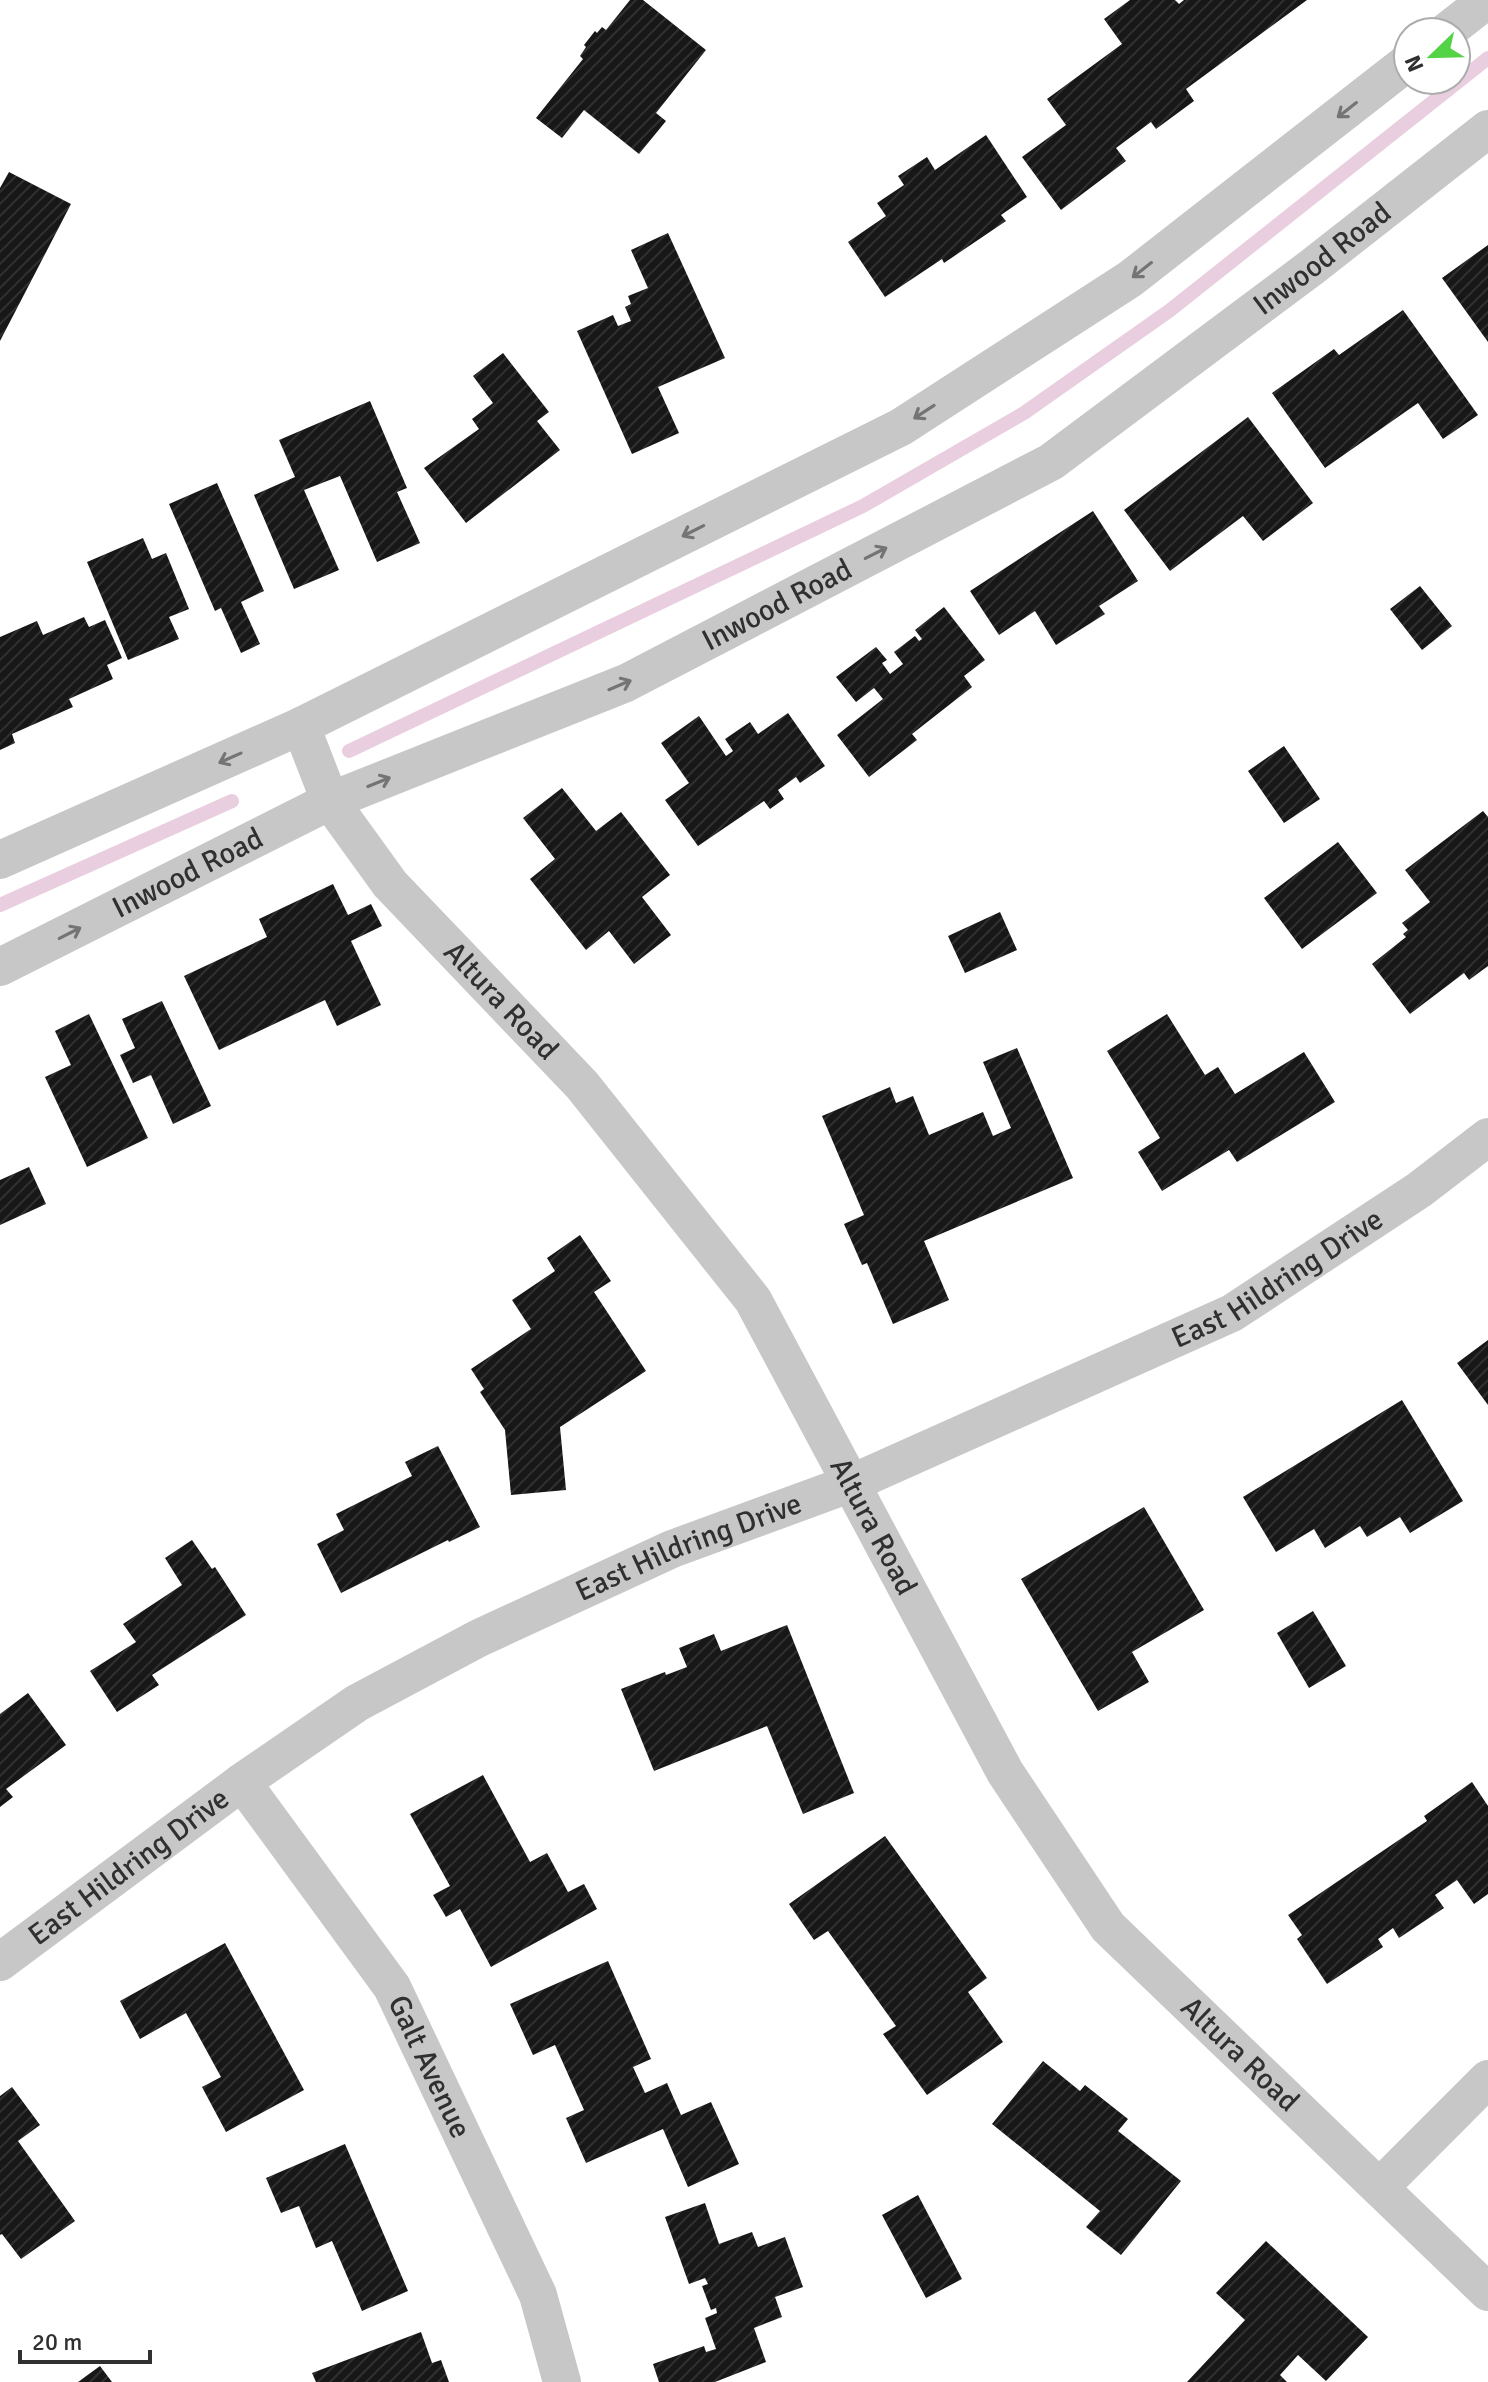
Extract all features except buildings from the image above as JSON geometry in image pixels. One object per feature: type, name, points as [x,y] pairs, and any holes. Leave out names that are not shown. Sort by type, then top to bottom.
[{"type":"street","points":[[1466,16],[1487,0]]},
{"type":"street","points":[[0,860],[301,726],[901,427],[1130,279],[1392,74]]},
{"type":"street","name":"Inwood Road","points":[[0,967],[330,801],[626,683],[1051,462],[1312,267],[1488,129]]},
{"type":"street","name":"Altura Road","points":[[301,726],[330,801],[390,884],[582,1085],[753,1300],[1005,1772],[1108,1927],[1488,2292]]},
{"type":"street","name":"East Hildring Drive","points":[[0,1962],[242,1782],[357,1703],[479,1638],[672,1549],[852,1483],[1232,1313],[1419,1190],[1488,1137]]},
{"type":"street","name":"Galt Avenue","points":[[242,1782],[392,1987],[538,2295],[562,2382]]},
{"type":"street","points":[[1380,2187],[1488,2079]]},
{"type":"waterway","points":[[349,751],[863,506],[1024,413],[1169,311],[1488,58]]},
{"type":"waterway","points":[[0,905],[232,801]]}]
